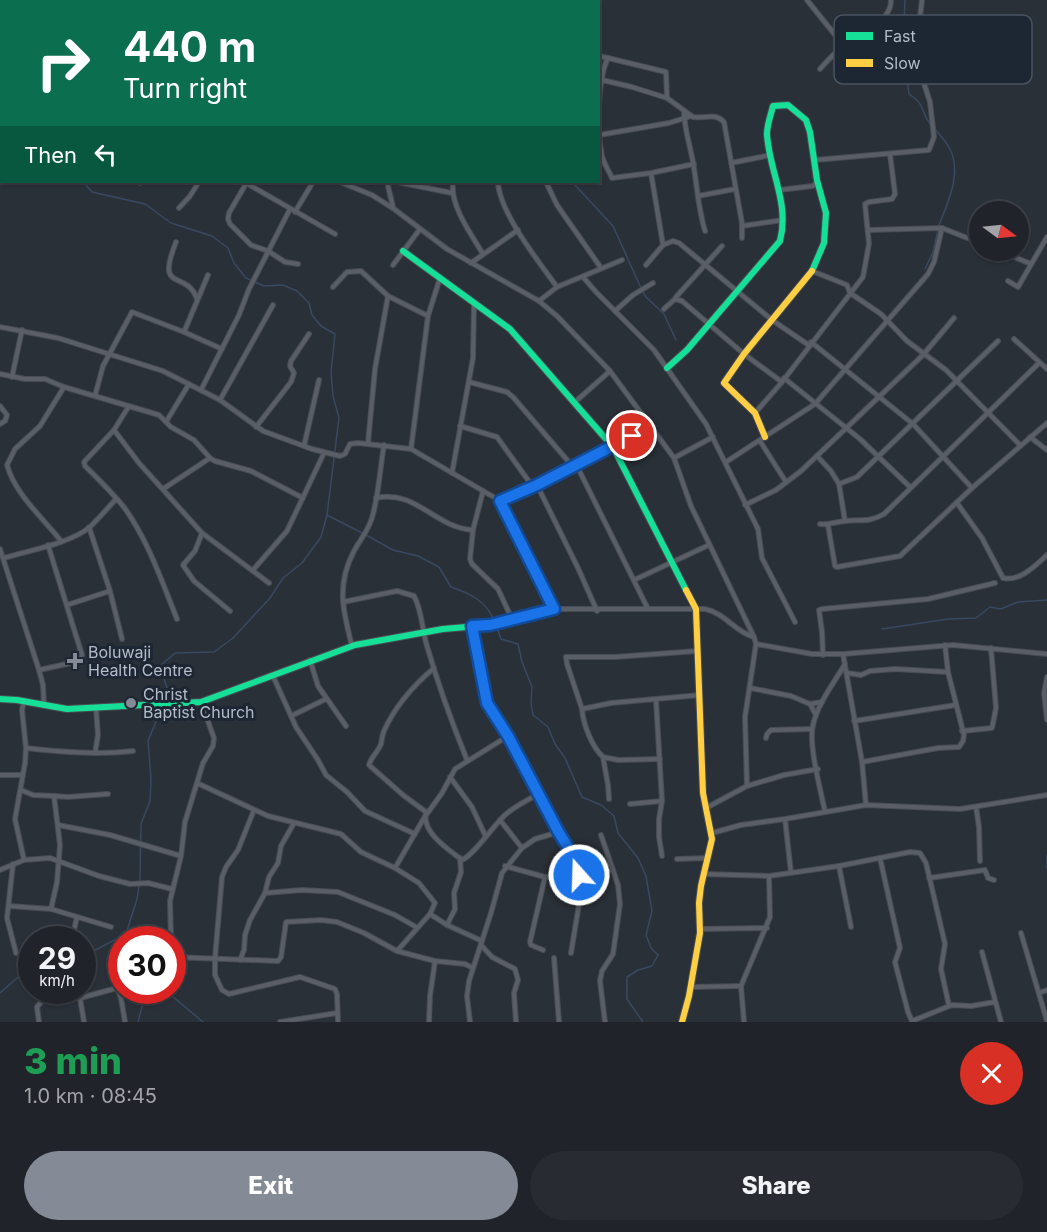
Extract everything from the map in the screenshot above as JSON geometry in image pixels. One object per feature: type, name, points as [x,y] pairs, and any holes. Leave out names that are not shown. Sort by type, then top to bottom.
[{"type":"street","points":[[807,0],[834,34]]},
{"type":"street","points":[[885,15],[891,0]]},
{"type":"street","points":[[920,15],[922,0]]},
{"type":"street","points":[[819,69],[834,55]]},
{"type":"street","points":[[600,56],[666,72],[667,98]]},
{"type":"street","points":[[600,117],[602,80],[608,58]]},
{"type":"street","points":[[602,80],[667,98],[691,116],[702,118],[712,116],[724,122],[742,226],[742,238]]},
{"type":"street","points":[[815,160],[929,150],[933,145],[934,137],[930,102],[924,84]]},
{"type":"street","points":[[667,368],[687,350],[780,241],[783,220],[767,132],[773,106],[784,104],[792,107],[806,120],[817,180],[826,213],[822,252],[812,270],[744,354],[724,383],[754,413],[763,439],[786,482]]},
{"type":"street","points":[[684,111],[705,231]]},
{"type":"street","points":[[600,135],[684,120],[691,116]]},
{"type":"street","points":[[600,141],[603,159],[612,178],[694,164]]},
{"type":"street","points":[[754,413],[783,380],[862,277],[869,244],[866,204],[892,199],[895,194],[890,154]]},
{"type":"street","points":[[731,163],[771,155]]},
{"type":"street","points":[[651,173],[663,245]]},
{"type":"street","points":[[778,190],[813,186],[817,184],[817,180]]},
{"type":"street","points":[[179,208],[198,183]]},
{"type":"street","points":[[245,183],[234,202],[228,222],[250,245],[268,250],[285,262],[298,264]]},
{"type":"street","points":[[248,183],[334,234]]},
{"type":"street","points":[[295,212],[311,183]]},
{"type":"street","points":[[343,183],[364,191],[394,209],[447,249],[539,301],[557,316],[610,371],[674,458],[692,507],[756,644],[745,717],[747,786]]},
{"type":"street","points":[[389,183],[389,194],[394,209]]},
{"type":"street","points":[[401,183],[452,193]]},
{"type":"street","points":[[453,183],[452,193],[483,254]]},
{"type":"street","points":[[498,183],[501,199],[518,230],[557,286]]},
{"type":"street","points":[[546,183],[556,206],[601,268]]},
{"type":"street","points":[[698,196],[736,189]]},
{"type":"street","points":[[201,390],[290,209]]},
{"type":"street","points":[[742,226],[783,220]]},
{"type":"street","points":[[868,230],[942,228],[969,239]]},
{"type":"street","points":[[726,462],[815,404],[928,274],[934,262],[942,228]]},
{"type":"street","points":[[393,265],[420,229]]},
{"type":"street","points":[[471,263],[518,230]]},
{"type":"street","points":[[1008,281],[1018,287],[1047,237]]},
{"type":"street","points":[[646,265],[663,245],[673,241],[679,243],[772,320],[811,344],[913,424],[972,488]]},
{"type":"street","points":[[176,242],[169,260],[168,273],[171,278],[192,290],[197,299]]},
{"type":"street","points":[[664,309],[722,246]]},
{"type":"street","points":[[403,251],[441,277],[474,304],[506,324],[613,447],[696,609],[703,793],[712,833],[699,903],[700,929],[691,987],[682,1022]]},
{"type":"street","points":[[539,301],[557,286],[622,260]]},
{"type":"street","points":[[1024,261],[1031,264]]},
{"type":"street","points":[[812,270],[847,285],[850,293],[881,314],[923,355],[946,370],[1020,445]]},
{"type":"street","points":[[333,287],[347,272],[360,271],[388,296],[428,316]]},
{"type":"street","points":[[184,332],[208,275]]},
{"type":"street","points":[[411,448],[428,316],[441,277]]},
{"type":"street","points":[[584,277],[654,350],[713,437],[758,529],[762,558],[795,622]]},
{"type":"street","points":[[615,311],[653,283]]},
{"type":"street","points":[[368,443],[375,369],[388,296]]},
{"type":"street","points":[[675,299],[682,301],[744,354],[783,380],[861,439],[910,487]]},
{"type":"street","points":[[452,473],[473,358],[474,304]]},
{"type":"street","points":[[220,400],[273,305]]},
{"type":"street","points":[[94,396],[103,366],[132,312],[222,349]]},
{"type":"street","points":[[746,506],[776,490],[817,456],[923,355],[954,318]]},
{"type":"street","points":[[0,327],[58,338],[110,356],[145,364],[220,400],[256,427],[273,436],[325,453],[340,456],[345,454],[350,444],[368,443],[411,448],[500,501],[554,609]]},
{"type":"street","points":[[12,377],[22,330]]},
{"type":"street","points":[[256,427],[291,382],[294,375],[290,366],[291,361],[309,334]]},
{"type":"street","points":[[1014,339],[1047,369]]},
{"type":"street","points":[[839,484],[857,477],[998,341]]},
{"type":"street","points":[[820,524],[870,521],[876,518],[896,502],[1039,363]]},
{"type":"street","points":[[575,402],[610,371]]},
{"type":"street","points":[[0,374],[45,379],[64,387],[159,415],[194,440],[210,458],[251,471],[303,498]]},
{"type":"street","points":[[304,446],[319,380]]},
{"type":"street","points":[[469,382],[507,392],[580,472],[648,609]]},
{"type":"street","points":[[166,422],[189,384]]},
{"type":"street","points":[[61,541],[24,496],[12,479],[7,465],[15,449],[40,426],[64,387]]},
{"type":"street","points":[[0,406],[7,415],[5,421],[0,424]]},
{"type":"street","points":[[129,406],[114,430],[84,462],[85,466],[116,499],[141,534],[152,555],[177,619]]},
{"type":"street","points":[[828,525],[835,566],[882,560],[903,554],[972,488],[1047,423]]},
{"type":"street","points":[[500,501],[613,447],[651,425]]},
{"type":"street","points":[[460,426],[497,437],[535,486],[579,568],[597,610]]},
{"type":"street","points":[[114,430],[139,463],[202,533],[270,583]]},
{"type":"street","points":[[674,458],[713,437]]},
{"type":"street","points":[[1030,437],[1047,450]]},
{"type":"street","points":[[352,646],[342,582],[353,553],[368,529],[376,498],[384,445]]},
{"type":"street","points":[[253,570],[287,531],[325,453]]},
{"type":"street","points":[[817,456],[839,484],[845,521]]},
{"type":"street","points":[[163,489],[210,458]]},
{"type":"street","points":[[483,491],[473,530],[470,559],[472,564],[498,589],[510,620]]},
{"type":"street","points":[[376,498],[401,497],[454,527],[473,530]]},
{"type":"street","points":[[4,558],[61,541],[89,527],[116,499]]},
{"type":"street","points":[[957,503],[982,538],[1003,578],[1008,579],[1032,569],[1047,555]]},
{"type":"street","points":[[89,527],[110,591],[122,639]]},
{"type":"street","points":[[202,533],[195,552],[183,565],[194,581],[230,611]]},
{"type":"street","points":[[39,670],[80,661],[82,652],[48,545]]},
{"type":"street","points":[[634,580],[709,545]]},
{"type":"street","points":[[0,549],[39,670],[44,706]]},
{"type":"street","points":[[823,655],[819,610],[928,599],[995,583]]},
{"type":"street","points":[[67,604],[110,591]]},
{"type":"street","points":[[344,602],[397,591],[411,594],[418,603],[423,633],[467,760]]},
{"type":"street","points":[[0,698],[67,709],[201,702],[352,646],[423,633],[490,625],[554,609],[696,609],[717,613],[743,634],[754,637]]},
{"type":"street","points":[[472,626],[484,696],[508,736],[581,875],[571,953]]},
{"type":"street","points":[[756,644],[823,655],[945,645],[1047,654]]},
{"type":"street","points":[[862,762],[938,748],[959,747],[963,741],[962,731],[948,672],[945,645]]},
{"type":"street","points":[[962,731],[992,728],[996,708],[991,648]]},
{"type":"street","points":[[609,798],[603,757],[593,742],[583,716],[566,657],[615,657],[697,651]]},
{"type":"street","points":[[843,654],[862,762],[866,805]]},
{"type":"street","points":[[310,660],[318,686],[346,726]]},
{"type":"street","points":[[825,813],[812,729],[822,702],[845,664]]},
{"type":"street","points":[[434,668],[418,681],[396,710],[369,765],[426,812],[424,818],[429,829],[443,845],[464,860],[500,820],[517,806],[538,794]]},
{"type":"street","points":[[847,673],[861,675],[867,671],[895,669],[948,672]]},
{"type":"street","points":[[273,676],[291,716],[326,775],[365,810],[415,834]]},
{"type":"street","points":[[1047,677],[1044,693],[1047,720]]},
{"type":"street","points":[[750,688],[790,696],[810,704],[822,702]]},
{"type":"street","points":[[582,709],[611,702],[700,695]]},
{"type":"street","points":[[291,716],[326,699]]},
{"type":"street","points":[[656,700],[662,801],[658,819],[662,856]]},
{"type":"street","points":[[24,701],[22,710],[26,748],[15,819],[24,860]]},
{"type":"street","points":[[170,926],[172,889],[181,856],[185,822],[214,738],[201,702]]},
{"type":"street","points":[[810,704],[816,715]]},
{"type":"street","points":[[854,721],[956,705]]},
{"type":"street","points":[[95,753],[98,735],[96,708]]},
{"type":"street","points":[[766,738],[766,734],[771,729],[812,729]]},
{"type":"street","points":[[395,868],[459,765],[508,736]]},
{"type":"street","points":[[26,748],[95,753],[133,751]]},
{"type":"street","points":[[603,757],[627,760],[660,759]]},
{"type":"street","points":[[705,808],[747,786],[784,775],[818,769]]},
{"type":"street","points":[[0,775],[23,775]]},
{"type":"street","points":[[450,777],[472,807],[485,835]]},
{"type":"street","points":[[197,783],[268,816],[341,834],[361,852],[395,868],[419,883],[435,903],[430,914],[397,951]]},
{"type":"street","points":[[21,790],[33,795],[68,797],[108,794]]},
{"type":"street","points":[[712,833],[741,825],[866,805],[960,809],[1047,795]]},
{"type":"street","points":[[51,909],[60,845],[54,796]]},
{"type":"street","points":[[630,804],[662,801]]},
{"type":"street","points":[[976,807],[980,861]]},
{"type":"street","points":[[254,810],[238,850],[222,877],[215,975],[224,993],[230,994],[300,977],[335,989],[338,994],[338,1022]]},
{"type":"street","points":[[785,819],[791,873]]},
{"type":"street","points":[[500,820],[522,848]]},
{"type":"street","points":[[240,960],[250,920],[265,893],[269,877],[278,862],[281,846],[294,823]]},
{"type":"street","points":[[58,825],[110,835],[181,856]]},
{"type":"street","points":[[470,1022],[467,988],[505,867],[522,848],[535,839],[559,832]]},
{"type":"street","points":[[601,835],[618,885],[620,904],[613,954],[602,971],[600,981],[604,1022]]},
{"type":"street","points":[[704,874],[769,876],[839,866],[910,852],[920,853],[926,863],[945,944],[941,969],[949,1006]]},
{"type":"street","points":[[0,870],[24,860],[50,858],[99,876],[135,884],[151,883],[172,889]]},
{"type":"street","points":[[447,925],[455,909],[454,893],[461,872],[460,858]]},
{"type":"street","points":[[677,860],[708,858]]},
{"type":"street","points":[[880,858],[900,948],[895,962],[911,1022],[949,1006],[971,1006],[995,1002]]},
{"type":"street","points":[[13,864],[8,925],[16,953]]},
{"type":"street","points":[[839,866],[851,927]]},
{"type":"street","points":[[505,867],[545,877],[613,870]]},
{"type":"street","points":[[929,878],[985,870],[988,878],[994,880]]},
{"type":"street","points":[[744,1022],[741,986],[770,917],[769,876]]},
{"type":"street","points":[[543,950],[531,945],[530,942],[545,877]]},
{"type":"street","points":[[265,893],[302,890],[338,892],[395,915],[416,927]]},
{"type":"street","points":[[9,906],[51,909],[108,926]]},
{"type":"street","points":[[430,914],[482,943],[492,957],[515,969],[518,980],[514,993],[516,1022]]},
{"type":"street","points":[[74,926],[76,917]]},
{"type":"street","points":[[186,957],[273,962],[280,960],[285,924],[288,921],[321,920],[344,924],[397,951],[435,961],[465,964],[473,968]]},
{"type":"street","points":[[700,929],[766,928]]},
{"type":"street","points":[[1021,933],[1047,1021]]},
{"type":"street","points":[[982,952],[1001,1022]]},
{"type":"street","points":[[554,958],[560,1022]]},
{"type":"street","points":[[429,1022],[435,961]]},
{"type":"street","points":[[691,987],[741,986]]},
{"type":"street","points":[[96,994],[117,988],[125,1022]]},
{"type":"street","points":[[1039,993],[1047,990]]},
{"type":"street","points":[[38,1004],[39,1022]]},
{"type":"street","points":[[81,1004],[84,1022]]},
{"type":"street","points":[[280,1022],[337,1013]]},
{"type":"waterway","points":[[904,15],[905,0]]},
{"type":"waterway","points":[[908,84],[909,94],[919,102],[931,125]]},
{"type":"waterway","points":[[934,128],[949,147],[955,166],[953,187],[939,225]]},
{"type":"waterway","points":[[84,183],[92,192],[145,204],[171,223],[212,236],[228,248],[234,263],[246,278],[264,286],[283,285],[297,291],[309,303],[312,315],[321,326],[335,334],[331,372],[333,396],[339,418],[327,515],[321,537],[302,563],[283,578],[270,598],[233,638],[214,652],[175,653],[160,666],[168,691],[163,702]]},
{"type":"waterway","points":[[575,183],[613,226],[641,288]]},
{"type":"waterway","points":[[925,269],[933,252],[938,230]]},
{"type":"waterway","points":[[643,292],[664,314],[676,340]]},
{"type":"waterway","points":[[327,515],[362,533]]},
{"type":"waterway","points":[[366,535],[393,550],[418,556],[439,567],[451,587],[471,595],[482,603],[494,621]]},
{"type":"waterway","points":[[882,629],[948,619],[976,618],[990,607],[1001,609],[1018,602],[1047,600]]},
{"type":"waterway","points":[[496,625],[501,639],[518,644],[532,687],[533,715],[548,727],[582,797],[601,805],[614,816],[618,833],[638,858],[646,876],[652,911],[646,935],[651,948],[658,955],[652,966],[638,970],[627,977],[627,999],[643,1022]]},
{"type":"waterway","points":[[129,926],[137,899],[140,879],[141,824],[150,801],[148,741],[162,707]]},
{"type":"waterway","points":[[1047,856],[1047,868]]},
{"type":"waterway","points":[[96,950],[108,943]]},
{"type":"waterway","points":[[0,993],[18,978]]},
{"type":"waterway","points":[[138,1022],[143,1004]]},
{"type":"waterway","points":[[182,1004],[203,1022]]},
{"type":"traffic: fast","points":[[667,368],[687,350],[780,241],[781,200],[767,134],[773,106],[788,105],[806,120],[810,132],[817,180],[826,213],[824,243],[812,271]]},
{"type":"traffic: fast","points":[[403,251],[510,329],[613,447],[686,590]]},
{"type":"traffic: fast","points":[[0,699],[67,709],[201,702],[355,645],[443,629],[490,625],[509,620]]},
{"type":"traffic: slow","points":[[765,437],[755,413],[724,383],[744,354],[812,271]]},
{"type":"traffic: slow","points":[[682,1022],[700,933],[701,886],[712,839],[703,793],[696,609],[686,590]]},
{"type":"place","name":"Boluwaji Health Centre","points":[[75,661]]},
{"type":"place","name":"Christ Baptist Church","points":[[131,703]]},
{"type":"route","points":[[579,875],[567,844],[508,736],[487,703],[472,626],[490,625],[554,609],[500,501],[537,485],[632,436]]}]
